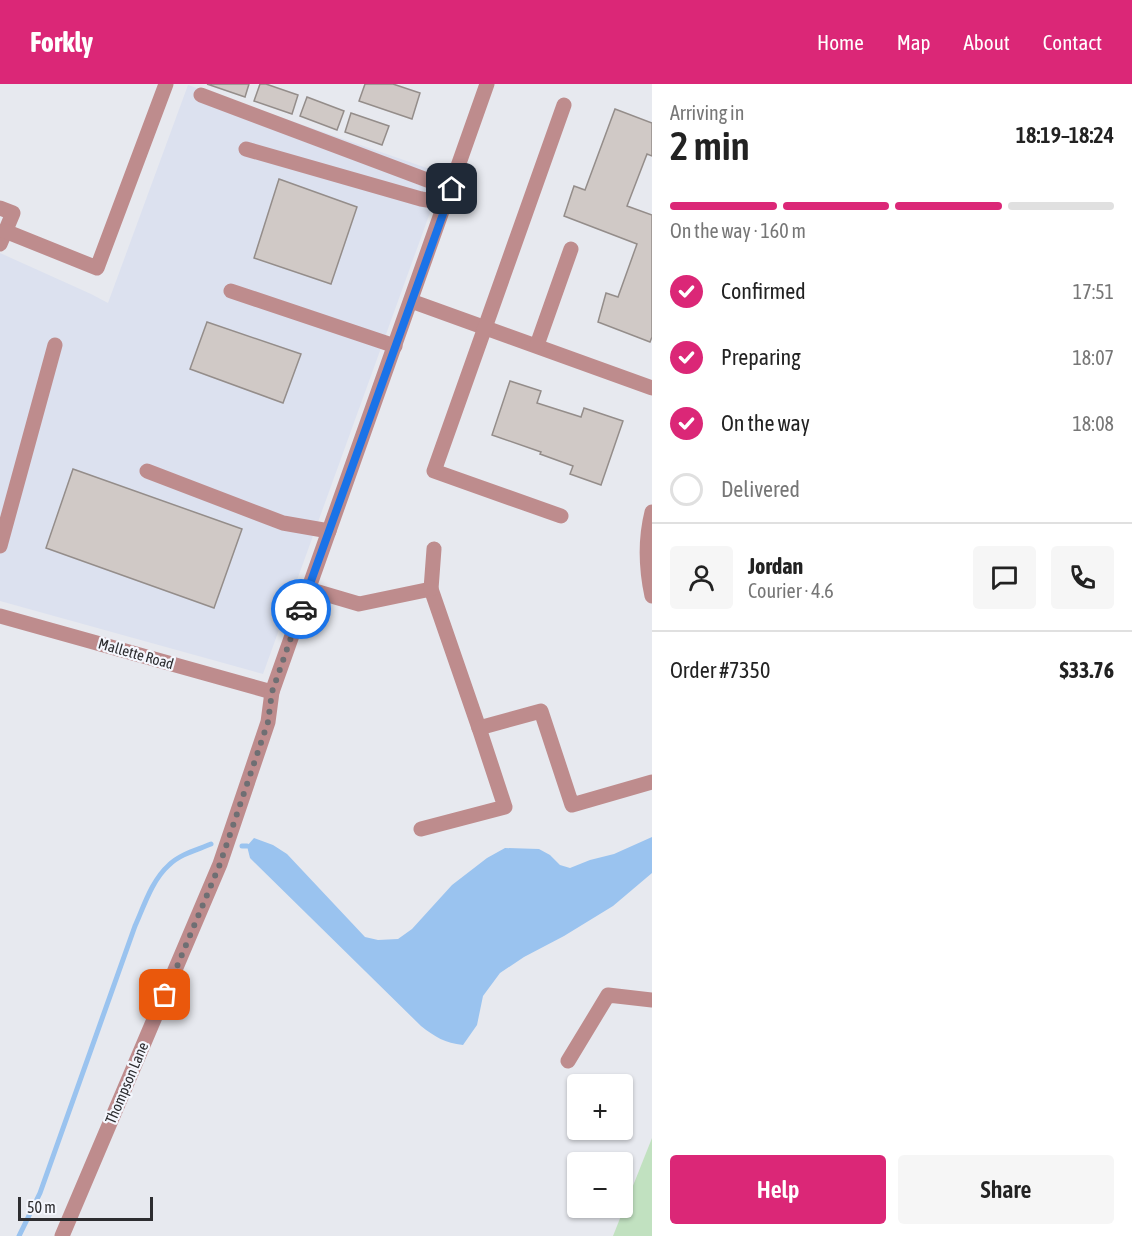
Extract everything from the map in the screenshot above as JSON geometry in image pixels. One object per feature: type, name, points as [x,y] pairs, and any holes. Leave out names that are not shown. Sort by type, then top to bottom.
[{"type":"street","points":[[0,208],[13,213],[3,238],[97,268],[166,84]]},
{"type":"street","name":"Thompson Lane","points":[[62,1236],[220,864],[268,722],[272,692],[487,84]]},
{"type":"street","points":[[201,95],[449,196]]},
{"type":"street","points":[[561,516],[434,471],[564,105]]},
{"type":"street","points":[[246,149],[422,199],[449,196]]},
{"type":"street","points":[[537,345],[571,249]]},
{"type":"street","points":[[231,291],[395,346]]},
{"type":"street","points":[[411,301],[652,388]]},
{"type":"street","points":[[0,546],[56,345]]},
{"type":"street","points":[[147,471],[283,523],[329,531]]},
{"type":"street","points":[[652,512],[648,530],[647,573],[652,596]]},
{"type":"street","points":[[421,829],[505,807],[431,589],[434,549]]},
{"type":"street","points":[[308,589],[359,604],[431,589]]},
{"type":"street","name":"Mallette Road","points":[[0,616],[272,692]]},
{"type":"street","points":[[479,728],[541,711],[572,805],[652,782]]},
{"type":"street","points":[[568,1061],[608,995],[652,1000]]},
{"type":"shaded area","points":[[188,85],[444,174],[263,674],[0,601],[0,253],[108,303]]},
{"type":"green space","points":[[652,1138],[652,1236],[613,1236],[620,1218],[633,1218],[633,1186]]},
{"type":"water","points":[[652,837],[652,873],[613,906],[500,973],[483,996],[477,1025],[463,1045],[440,1039],[421,1026],[250,858],[247,846],[254,838],[273,845],[287,854],[365,937],[378,940],[398,939],[412,929],[452,885],[487,858],[505,848],[539,849],[550,855],[560,865],[570,868],[614,854]]},
{"type":"building","points":[[207,84],[249,84],[245,97]]},
{"type":"building","points":[[260,84],[298,95],[292,114],[254,101]]},
{"type":"building","points":[[365,84],[393,84],[420,93],[412,119],[359,101]]},
{"type":"building","points":[[307,97],[344,111],[337,130],[300,116]]},
{"type":"building","points":[[615,109],[652,123],[652,156],[647,154],[627,206],[652,215],[652,337],[650,342],[598,322],[606,293],[618,297],[637,244],[564,216],[574,186],[585,190]]},
{"type":"building","points":[[351,113],[389,126],[382,145],[345,132]]},
{"type":"building","points":[[279,179],[357,207],[331,284],[254,258]]},
{"type":"building","points":[[207,322],[301,354],[283,403],[190,369]]},
{"type":"building","points":[[510,381],[541,391],[537,403],[581,417],[584,408],[623,421],[601,485],[570,474],[573,466],[492,435]]},
{"type":"building","points":[[73,469],[242,529],[214,608],[46,548]]},
{"type":"waterway","points":[[19,1236],[40,1193],[135,926],[149,894],[163,871],[173,861],[211,844]]},
{"type":"waterway","points":[[242,846],[247,846]]},
{"type":"way so far","points":[[165,995],[220,864],[268,722],[272,692],[301,609]]},
{"type":"route","points":[[301,609],[452,189]]}]
